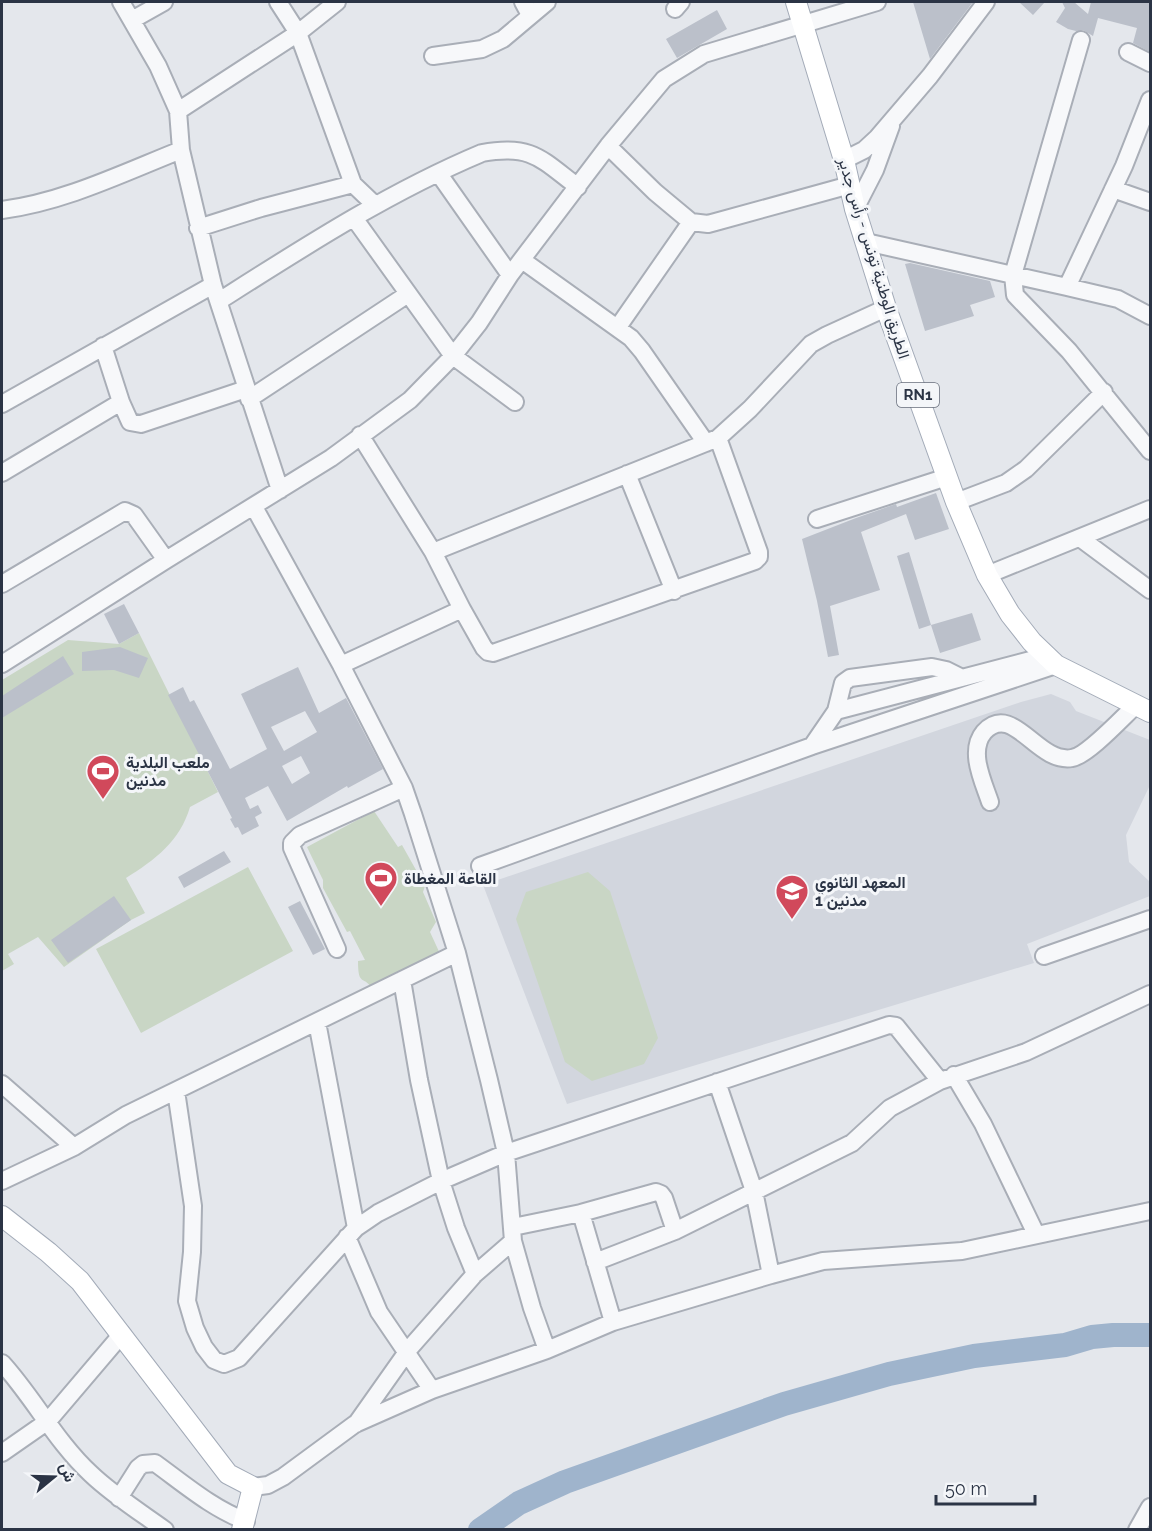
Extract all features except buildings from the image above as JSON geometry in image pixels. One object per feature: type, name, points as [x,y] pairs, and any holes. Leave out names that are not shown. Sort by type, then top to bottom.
[{"type":"main road","name":"الطريق الوطنية تونس - رأس جدير","points":[[796,2],[844,160],[855,209],[886,308],[956,502],[987,575],[1010,614],[1051,660],[1143,709]]},
{"type":"main road","points":[[2,1216],[80,1281],[228,1474],[253,1487],[244,1525]]},
{"type":"street","points":[[121,2],[158,66],[178,111],[181,150],[198,228],[216,293],[280,490]]},
{"type":"street","points":[[132,20],[164,2]]},
{"type":"street","points":[[278,2],[298,33],[353,184],[375,205]]},
{"type":"street","points":[[178,111],[298,33],[338,2]]},
{"type":"street","points":[[433,56],[482,49],[502,39],[526,8],[547,2]]},
{"type":"street","points":[[2,664],[331,458],[410,400],[453,356],[479,323],[510,275],[608,146],[664,79],[705,54],[877,2]]},
{"type":"street","points":[[844,160],[864,150],[877,138],[930,76],[986,2]]},
{"type":"street","points":[[1081,40],[1013,275],[1015,295],[1070,351],[1150,451]]},
{"type":"street","points":[[1128,52],[1150,63]]},
{"type":"street","points":[[1067,287],[1113,189],[1150,100]]},
{"type":"street","points":[[855,209],[875,170],[894,116]]},
{"type":"street","points":[[608,146],[655,192],[691,222],[708,224],[850,185]]},
{"type":"street","points":[[2,210],[64,195],[181,150]]},
{"type":"street","points":[[2,404],[103,346],[216,293],[375,205],[482,153],[527,152],[539,158],[578,187]]},
{"type":"street","points":[[440,174],[510,275]]},
{"type":"street","points":[[198,228],[261,208],[353,184]]},
{"type":"street","points":[[1113,189],[1150,202]]},
{"type":"street","points":[[354,218],[453,356],[515,402]]},
{"type":"street","points":[[618,327],[691,222]]},
{"type":"street","points":[[866,242],[1118,299],[1150,316]]},
{"type":"street","points":[[360,435],[433,552],[484,648],[493,653],[674,591],[750,563],[759,557],[712,440],[642,351],[618,327],[522,260]]},
{"type":"street","points":[[103,346],[130,422],[141,424],[248,394],[408,294]]},
{"type":"street","points":[[433,552],[712,440],[750,409],[811,344],[886,308]]},
{"type":"street","points":[[956,502],[1006,483],[1026,469],[1104,392]]},
{"type":"street","points":[[2,473],[121,402]]},
{"type":"street","points":[[627,474],[674,591]]},
{"type":"street","points":[[817,519],[947,477]]},
{"type":"street","points":[[254,507],[341,665],[404,788],[458,953],[506,1153],[513,1234],[531,1308],[547,1350]]},
{"type":"street","points":[[987,575],[1150,509]]},
{"type":"street","points":[[2,584],[102,523],[126,512],[132,513],[139,521],[166,560]]},
{"type":"street","points":[[1080,538],[1150,590]]},
{"type":"street","points":[[341,665],[462,609]]},
{"type":"street","points":[[836,711],[963,678],[1051,660]]},
{"type":"street","points":[[480,866],[1051,660]]},
{"type":"street","points":[[812,746],[836,711],[843,683],[850,678],[932,668],[945,670],[963,678]]},
{"type":"street","points":[[990,802],[976,752],[979,738],[990,726],[1001,722],[1013,726],[1040,748],[1059,759],[1075,758],[1143,709]]},
{"type":"street","points":[[836,711],[845,736]]},
{"type":"street","points":[[338,949],[292,849],[292,843],[300,835],[404,788]]},
{"type":"street","points":[[1044,956],[1150,919]]},
{"type":"street","points":[[2,1181],[74,1147],[126,1115],[458,953]]},
{"type":"street","points":[[402,980],[441,1181],[456,1228],[475,1274]]},
{"type":"street","points":[[595,1262],[675,1231],[852,1143],[890,1108],[947,1078],[1026,1052],[1150,994]]},
{"type":"street","points":[[317,1022],[352,1233],[379,1312],[432,1390]]},
{"type":"street","points":[[176,1091],[193,1206],[192,1252],[187,1301],[195,1328],[204,1347],[220,1364],[229,1364],[239,1358],[368,1218],[441,1181],[506,1153],[893,1024],[947,1078],[983,1124],[1036,1234]]},
{"type":"street","points":[[717,1082],[754,1191],[771,1275]]},
{"type":"street","points":[[2,1084],[74,1147]]},
{"type":"street","points":[[355,1424],[406,1353],[513,1234],[657,1192],[664,1198],[675,1231]]},
{"type":"street","points":[[253,1487],[268,1485],[283,1476],[355,1424],[432,1390],[547,1350],[612,1322],[824,1261],[962,1251],[1150,1211]]},
{"type":"street","points":[[581,1213],[612,1322]]},
{"type":"street","points":[[2,1453],[48,1420],[122,1334]]},
{"type":"street","points":[[2,1363],[48,1420],[71,1453],[90,1474],[119,1498],[165,1530]]},
{"type":"street","points":[[119,1498],[138,1468],[143,1464],[155,1463],[244,1525]]},
{"type":"street","points":[[1137,1530],[1150,1508]]},
{"type":"shaded area","name":"المعهد الثانوي مدنين 1","points":[[1051,694],[1070,702],[1076,711],[1150,740],[1150,785],[1126,835],[1129,862],[1150,882],[1150,896],[1027,944],[1034,963],[567,1104],[483,885],[1021,702]]},
{"type":"green space","name":"ملعب البلدية مدنين","points":[[139,633],[218,792],[190,807],[186,819],[173,840],[156,857],[126,878],[145,913],[131,920],[64,967],[38,937],[8,954],[14,964],[2,971],[2,680],[68,640],[119,644]]},
{"type":"green space","name":"القاعة المغطاة","points":[[374,811],[398,847],[402,845],[425,886],[423,892],[436,922],[430,932],[442,958],[373,990],[360,978],[358,961],[365,960],[323,888],[323,880],[307,847]]},
{"type":"green space","points":[[248,867],[293,951],[141,1033],[96,949]]},
{"type":"green space","points":[[588,872],[610,891],[658,1038],[644,1064],[592,1081],[565,1062],[516,919],[526,892]]},
{"type":"waterway","points":[[480,1530],[519,1503],[565,1482],[784,1404],[889,1374],[974,1356],[1065,1345],[1092,1337],[1150,1335]]},
{"type":"place","name":"ملعب البلدية مدنين","points":[[103,800]]},
{"type":"place","name":"القاعة المغطاة","points":[[381,907]]},
{"type":"place","name":"المعهد الثانوي مدنين 1","points":[[792,920]]}]
